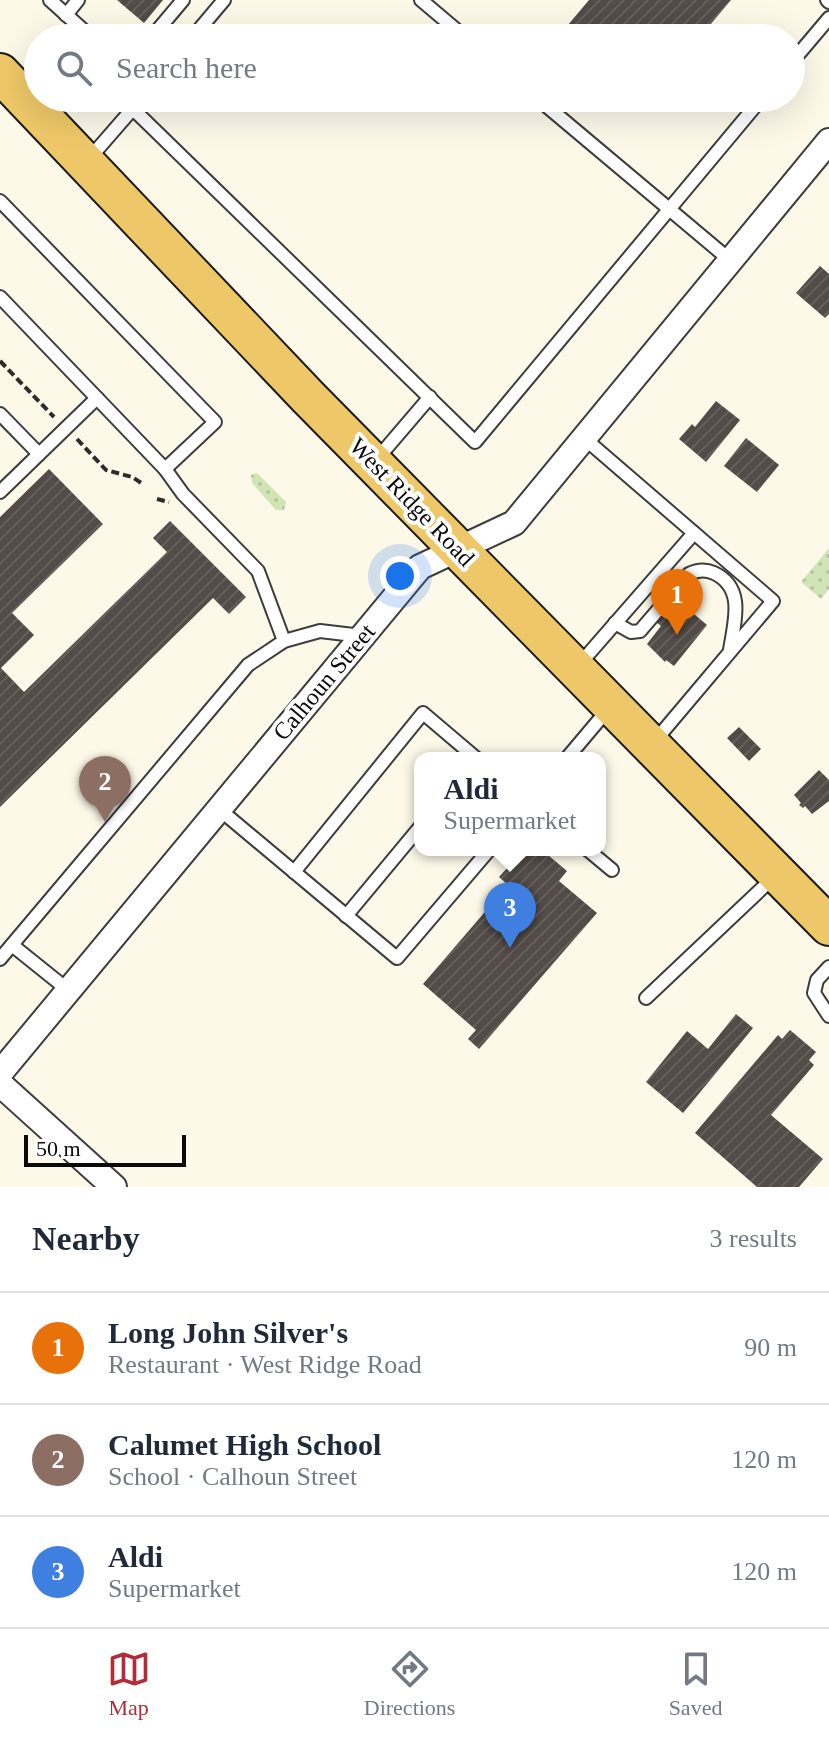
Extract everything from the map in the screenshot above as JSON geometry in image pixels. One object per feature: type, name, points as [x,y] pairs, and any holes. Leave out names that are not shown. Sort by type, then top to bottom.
[{"type":"main road","name":"West Ridge Road","points":[[0,73],[24,98]]},
{"type":"main road","name":"West Ridge Road","points":[[37,112],[373,463],[829,926]]},
{"type":"street","name":"Calhoun Street","points":[[0,1073],[420,567],[514,523],[829,141]]},
{"type":"street","points":[[0,1084],[114,1187]]},
{"type":"lane","points":[[50,0],[76,24]]},
{"type":"lane","points":[[66,15],[78,0]]},
{"type":"lane","points":[[163,24],[183,0]]},
{"type":"lane","points":[[204,24],[224,0]]},
{"type":"lane","points":[[421,0],[449,24]]},
{"type":"lane","points":[[805,46],[829,18]]},
{"type":"lane","points":[[85,163],[130,112]]},
{"type":"lane","points":[[136,112],[475,442],[750,112]]},
{"type":"lane","points":[[554,112],[731,261]]},
{"type":"lane","points":[[0,201],[215,422],[165,469]]},
{"type":"lane","points":[[0,297],[258,571],[284,641]]},
{"type":"lane","points":[[373,463],[430,397]]},
{"type":"lane","points":[[0,492],[97,398]]},
{"type":"lane","points":[[0,414],[39,454]]},
{"type":"lane","points":[[584,438],[773,601],[651,745]]},
{"type":"lane","points":[[576,668],[694,533]]},
{"type":"lane","points":[[615,623],[631,632],[640,631],[689,574],[707,570],[719,575],[735,593],[736,608],[729,653]]},
{"type":"lane","points":[[0,959],[248,665],[284,641],[320,631],[362,636]]},
{"type":"lane","points":[[572,752],[612,705]]},
{"type":"lane","points":[[294,872],[423,713],[469,752]]},
{"type":"lane","points":[[219,809],[397,958],[484,856]]},
{"type":"lane","points":[[346,916],[414,834]]},
{"type":"lane","points":[[595,856],[612,870]]},
{"type":"lane","points":[[646,998],[777,873]]},
{"type":"lane","points":[[12,945],[68,990]]},
{"type":"lane","points":[[829,967],[817,980],[814,993],[829,1016]]},
{"type":"path","points":[[0,361],[58,421]]},
{"type":"path","points":[[72,435],[106,470],[132,477],[143,484]]},
{"type":"path","points":[[157,499],[173,505]]},
{"type":"green space","points":[[257,473],[286,502],[284,510],[276,510],[252,483],[251,475]]},
{"type":"green space","points":[[829,548],[829,589],[821,599],[801,582]]},
{"type":"building","points":[[117,0],[163,0],[144,23]]},
{"type":"building","points":[[589,0],[731,0],[711,24],[569,24]]},
{"type":"building","points":[[820,266],[829,274],[829,314],[825,318],[796,293]]},
{"type":"building","points":[[716,401],[740,420],[706,462],[679,439],[692,424],[695,427]]},
{"type":"building","points":[[746,438],[779,465],[757,492],[724,466]]},
{"type":"building","points":[[49,469],[103,524],[12,613],[34,635],[1,668],[24,692],[167,552],[153,538],[170,521],[246,597],[229,614],[213,598],[0,807],[0,517]]},
{"type":"building","points":[[681,603],[707,625],[674,666],[665,662],[647,644],[661,626],[656,622],[664,613],[669,617]]},
{"type":"building","points":[[739,727],[761,749],[749,761],[727,738]]},
{"type":"building","points":[[819,770],[829,780],[829,801],[812,814],[805,806],[799,805],[801,803],[794,795]]},
{"type":"building","points":[[518,856],[549,856],[567,871],[559,881],[597,913],[479,1049],[468,1039],[476,1030],[423,984],[508,885],[499,877]]},
{"type":"building","points":[[736,1014],[753,1028],[683,1113],[646,1082],[687,1031],[708,1049]]},
{"type":"building","points":[[790,1030],[816,1052],[809,1060],[814,1065],[771,1115],[823,1159],[799,1187],[757,1187],[695,1133],[778,1035],[782,1039]]},
{"type":"place","name":"Long John Silver's","points":[[677,635]]},
{"type":"place","name":"Calumet High School","points":[[105,822]]},
{"type":"place","name":"Aldi","points":[[510,948]]}]
